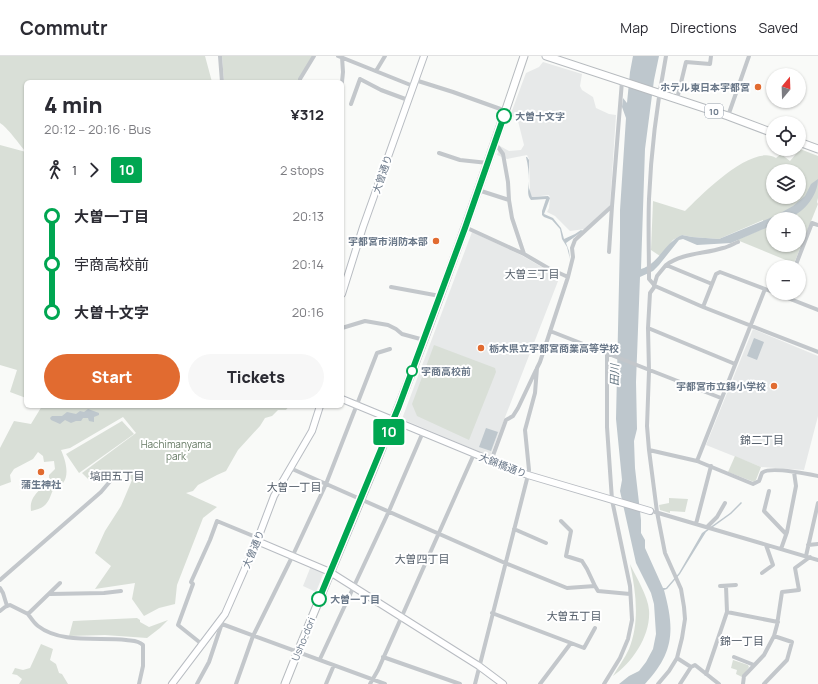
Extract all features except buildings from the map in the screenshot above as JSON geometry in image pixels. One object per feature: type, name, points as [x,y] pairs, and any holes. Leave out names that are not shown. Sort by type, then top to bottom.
[{"type":"main road","name":"Usho-dori","points":[[285,684],[394,420],[465,228],[524,56]]},
{"type":"main road","name":"10","points":[[546,56],[728,116],[766,130]]},
{"type":"main road","points":[[806,144],[816,147]]},
{"type":"street","points":[[220,56],[222,80]]},
{"type":"street","points":[[300,80],[314,56]]},
{"type":"street","points":[[376,71],[385,56]]},
{"type":"street","name":"大曽通り","points":[[344,285],[424,56]]},
{"type":"street","points":[[666,56],[656,92],[649,201],[649,279],[654,286],[750,326],[818,352]]},
{"type":"street","points":[[677,99],[686,62],[710,64],[711,56]]},
{"type":"street","points":[[728,116],[749,56]]},
{"type":"street","points":[[340,57],[376,71],[414,83],[453,92],[506,111]]},
{"type":"street","points":[[340,57],[343,72],[342,80]]},
{"type":"street","points":[[351,104],[360,79],[382,90],[408,100]]},
{"type":"street","points":[[609,252],[624,82]]},
{"type":"street","points":[[495,143],[503,154],[508,182],[508,200],[512,218],[524,254]]},
{"type":"street","points":[[439,153],[460,160],[488,163]]},
{"type":"street","points":[[478,190],[508,200]]},
{"type":"street","points":[[491,461],[506,420],[513,416],[518,408],[540,362],[568,277],[573,257],[572,248],[575,240],[612,206]]},
{"type":"street","points":[[798,260],[812,223],[818,225]]},
{"type":"street","points":[[465,228],[524,254],[548,268],[568,277]]},
{"type":"street","points":[[658,684],[669,671],[677,658],[685,619],[680,589],[665,554],[654,511],[647,426],[647,370],[650,293],[657,276],[672,260],[699,252],[723,248],[738,242]]},
{"type":"street","points":[[666,265],[712,284]]},
{"type":"street","points":[[697,461],[765,289],[720,272],[716,274],[704,307]]},
{"type":"street","points":[[391,287],[440,296]]},
{"type":"street","points":[[795,300],[818,310]]},
{"type":"street","points":[[344,327],[365,321],[388,325],[402,334],[424,340]]},
{"type":"street","points":[[648,328],[735,364]]},
{"type":"street","points":[[550,331],[722,398]]},
{"type":"street","points":[[236,684],[253,636],[326,484],[377,353],[390,349]]},
{"type":"street","points":[[604,684],[620,658],[628,639],[632,620],[625,560],[614,500],[607,427],[607,354]]},
{"type":"street","points":[[475,684],[529,470],[525,430],[535,393],[537,368]]},
{"type":"street","name":"大錦橋通り","points":[[344,400],[528,475],[654,511]]},
{"type":"street","name":"大曽通り","points":[[172,684],[225,614],[258,539],[274,496],[312,431],[319,408]]},
{"type":"street","points":[[320,659],[423,432]]},
{"type":"street","points":[[649,450],[697,461],[753,484],[759,481],[762,473],[767,470],[818,476]]},
{"type":"street","points":[[370,684],[474,454]]},
{"type":"street","points":[[696,524],[711,466]]},
{"type":"street","points":[[290,468],[361,498],[505,563],[567,588],[595,586]]},
{"type":"street","points":[[781,549],[786,534],[796,486],[794,472]]},
{"type":"street","points":[[0,580],[101,492],[112,479]]},
{"type":"street","points":[[769,491],[764,511],[786,534]]},
{"type":"street","points":[[706,527],[717,517],[725,503]]},
{"type":"street","points":[[743,684],[744,676],[764,655],[774,636],[778,622],[782,592],[799,590],[795,568],[808,557],[808,545],[818,503]]},
{"type":"street","points":[[654,511],[818,560]]},
{"type":"street","points":[[203,645],[178,625],[193,584],[191,582],[217,521],[330,572],[479,666],[503,684]]},
{"type":"street","points":[[562,521],[571,532],[566,556],[582,561],[598,591],[630,594]]},
{"type":"street","points":[[514,529],[546,543]]},
{"type":"street","points":[[762,573],[773,564],[766,544]]},
{"type":"street","points":[[808,545],[818,544]]},
{"type":"street","points":[[28,614],[60,584]]},
{"type":"street","points":[[720,586],[736,585]]},
{"type":"street","points":[[706,674],[727,612],[726,586]]},
{"type":"street","points":[[0,588],[8,606]]},
{"type":"street","points":[[49,594],[104,593],[121,591]]},
{"type":"street","points":[[0,611],[5,606],[10,605],[28,614],[37,626],[45,631],[66,638],[92,640],[110,638],[139,642],[143,645],[143,666],[139,684]]},
{"type":"street","points":[[727,612],[778,622]]},
{"type":"street","points":[[492,613],[584,648],[595,628]]},
{"type":"street","points":[[197,684],[209,662],[225,614]]},
{"type":"street","points":[[222,624],[385,684]]},
{"type":"street","points":[[764,684],[787,660],[792,642],[774,636]]},
{"type":"street","points":[[540,684],[571,644]]},
{"type":"street","points":[[383,657],[460,684]]},
{"type":"street","points":[[734,657],[754,665]]},
{"type":"street","points":[[677,658],[691,667],[695,665],[720,684]]},
{"type":"street","points":[[326,684],[334,665]]},
{"type":"street","points":[[680,684],[691,667]]},
{"type":"shaded area","points":[[633,56],[659,56],[654,80],[645,149],[641,269],[651,264],[681,235],[719,239],[766,220],[766,228],[731,243],[697,245],[683,239],[679,240],[653,271],[640,277],[636,382],[637,429],[634,441],[635,468],[641,533],[645,540],[645,548],[663,588],[666,588],[679,573],[702,533],[730,513],[741,502],[742,503],[731,514],[706,532],[680,574],[667,589],[664,590],[670,617],[670,640],[662,662],[645,684],[619,684],[629,676],[639,671],[646,662],[653,649],[656,634],[654,604],[651,593],[636,563],[620,491],[622,480],[616,419],[620,210],[626,118],[622,107],[623,98],[627,103]]},
{"type":"shaded area","points":[[543,62],[582,74],[580,86],[582,90],[593,97],[596,108],[609,114],[616,115],[610,205],[585,229],[570,231],[555,216],[547,212],[549,208],[549,195],[532,197],[530,192],[529,159],[527,155],[507,159],[497,155],[500,146],[509,151],[521,150],[524,145],[517,117],[510,116],[526,73],[539,67]]},
{"type":"shaded area","points":[[526,157],[529,160],[529,181],[528,169]]},
{"type":"shaded area","points":[[818,179],[815,192],[804,209],[800,212],[782,212],[795,204],[806,204],[806,194],[811,184]]},
{"type":"shaded area","points":[[529,181],[529,188],[532,197],[548,196],[550,198],[544,214],[553,218],[561,228],[564,239],[581,230],[583,231],[566,243],[569,251],[570,259],[567,247],[562,239],[560,229],[552,220],[542,215],[546,199],[531,200],[529,198],[528,193]]},
{"type":"shaded area","name":"栃木県立宇都宮商業高等学校","points":[[472,232],[521,255],[560,276],[490,456],[402,419]]},
{"type":"shaded area","name":"宇都宮市立錦小学校","points":[[753,329],[818,356],[818,416],[804,470],[761,467],[706,445]]},
{"type":"shaded area","points":[[754,338],[764,342],[757,360],[747,356]]},
{"type":"shaded area","points":[[88,409],[99,413],[99,415],[94,417],[94,422],[89,421],[88,418],[83,418],[81,421],[71,423],[65,420],[60,424],[51,420],[50,418],[52,416],[62,416],[67,412],[76,414],[80,411],[84,412]]},
{"type":"shaded area","points":[[486,428],[498,432],[491,451],[479,447]]},
{"type":"shaded area","points":[[311,566],[324,572],[316,592],[303,586]]},
{"type":"green space","points":[[0,56],[205,56],[211,80],[24,80],[24,150],[0,123]]},
{"type":"green space","points":[[222,56],[315,56],[299,80],[224,80]]},
{"type":"green space","points":[[0,145],[24,151],[24,397],[10,392],[17,370],[0,365]]},
{"type":"green space","points":[[806,151],[818,156],[818,204],[806,234],[806,212],[766,212],[766,252],[737,240],[762,229],[763,220],[719,239],[682,235],[673,240],[660,256],[651,250],[653,201],[685,211],[714,183],[741,164],[754,158],[766,155],[776,158],[778,156],[784,156],[790,161],[794,156],[806,156]]},
{"type":"green space","points":[[766,252],[799,252],[795,260],[786,260]]},
{"type":"green space","points":[[434,345],[495,368],[496,372],[469,440],[417,416],[412,404]]},
{"type":"green space","name":"Hachimanyama park","points":[[41,408],[288,408],[286,410],[278,410],[272,416],[265,418],[260,426],[238,450],[226,471],[198,485],[193,491],[186,493],[217,507],[203,518],[177,585],[175,604],[159,608],[144,616],[132,599],[135,583],[95,589],[111,566],[95,553],[105,531],[121,506],[132,480],[125,473],[105,471],[90,481],[82,473],[136,433],[123,417],[70,448],[61,450],[66,466],[65,479],[63,483],[56,485],[45,505],[39,509],[31,511],[34,497],[55,469],[54,461],[44,462],[43,456],[38,452],[33,459],[14,469],[10,475],[11,482],[0,486],[0,448],[14,421],[31,424]]},
{"type":"green space","points":[[122,421],[134,434],[79,473],[66,454]]},
{"type":"green space","points":[[735,456],[761,467],[754,482],[728,472]]},
{"type":"green space","points":[[669,498],[688,499],[685,512],[670,511],[670,513],[660,510],[659,505],[669,503]]},
{"type":"green space","points":[[630,564],[646,599],[649,610],[649,619],[644,638],[634,656],[613,676],[626,656],[635,628],[636,607]]},
{"type":"green space","points":[[137,618],[140,622],[149,627],[168,620],[147,638],[105,635],[69,636],[73,621]]},
{"type":"green space","points":[[41,644],[53,649],[50,660],[56,664],[59,673],[62,674],[68,684],[19,684],[22,679],[17,675],[12,674],[15,668],[23,670],[30,668]]},
{"type":"green space","points":[[733,660],[748,665],[749,667],[742,677],[736,674],[737,670],[731,668]]},
{"type":"bus line","name":"10","points":[[319,599],[394,420],[465,228],[504,116]]},
{"type":"place","name":"ホテル東日本宇都宮","points":[[758,87]]},
{"type":"place","name":"大曽十文字","points":[[504,116]]},
{"type":"place","name":"宇都宮市消防本部","points":[[436,241]]},
{"type":"place","name":"栃木県立宇都宮商業高等学校","points":[[481,348]]},
{"type":"place","name":"宇商高校前","points":[[412,371]]},
{"type":"place","name":"宇都宮市立錦小学校","points":[[774,386]]},
{"type":"place","name":"蒲生神社","points":[[41,472]]},
{"type":"place","name":"大曽一丁目","points":[[319,599]]},
{"type":"district","name":"大曽三丁目","points":[[532,273]]},
{"type":"district","name":"錦二丁目","points":[[762,439]]},
{"type":"district","name":"塙田五丁目","points":[[117,475]]},
{"type":"district","name":"大曽一丁目","points":[[294,486]]},
{"type":"district","name":"大曽四丁目","points":[[422,558]]},
{"type":"district","name":"大曽五丁目","points":[[574,615]]},
{"type":"district","name":"錦一丁目","points":[[742,640]]},
{"type":"water label","name":"田川","points":[[614,375]]}]
